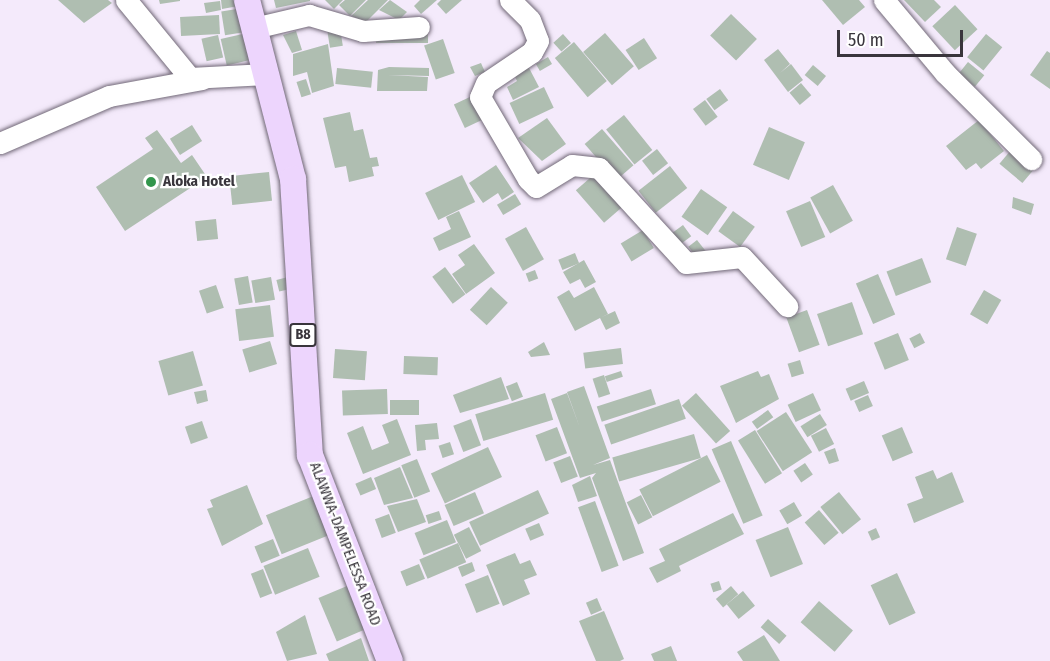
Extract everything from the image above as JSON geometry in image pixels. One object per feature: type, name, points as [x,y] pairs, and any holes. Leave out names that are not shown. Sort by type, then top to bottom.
[{"type":"main road","name":"ALAWWA-DAMPELESSA ROAD","points":[[247,0],[293,179],[310,455],[390,661]]},
{"type":"street","points":[[126,0],[190,78],[202,79]]},
{"type":"street","points":[[510,0],[530,20],[538,41],[532,52],[486,83],[480,97],[528,179],[536,187],[572,165],[588,163],[686,263],[742,257],[787,306]]},
{"type":"street","points":[[884,0],[945,73],[1031,159]]},
{"type":"street","points":[[254,28],[309,15],[363,31],[419,27]]},
{"type":"street","points":[[0,143],[109,96],[202,79],[266,74]]},
{"type":"building","points":[[58,0],[108,0],[112,3],[84,23]]},
{"type":"building","points":[[159,0],[180,0],[180,1],[160,4]]},
{"type":"building","points":[[221,0],[243,0],[244,5],[222,9]]},
{"type":"building","points":[[274,0],[310,0],[310,1],[276,8]]},
{"type":"building","points":[[325,0],[343,0],[334,9]]},
{"type":"building","points":[[345,0],[366,0],[350,16],[339,5]]},
{"type":"building","points":[[368,0],[388,0],[366,22],[351,16]]},
{"type":"building","points":[[390,0],[407,12],[399,20],[379,10]]},
{"type":"building","points":[[420,0],[437,0],[421,14],[414,6]]},
{"type":"building","points":[[441,0],[462,0],[446,14],[437,4]]},
{"type":"building","points":[[822,0],[859,0],[865,7],[843,25]]},
{"type":"building","points":[[904,0],[934,0],[941,7],[925,22]]},
{"type":"building","points":[[220,1],[221,10],[206,13],[204,3]]},
{"type":"building","points":[[955,5],[978,29],[955,50],[932,26]]},
{"type":"building","points":[[243,8],[247,32],[225,35],[221,11]]},
{"type":"building","points":[[731,14],[757,39],[736,61],[710,36]]},
{"type":"building","points":[[219,15],[220,34],[181,36],[180,17]]},
{"type":"building","points":[[340,28],[343,46],[330,48],[327,30]]},
{"type":"building","points":[[296,31],[302,50],[292,53],[283,35]]},
{"type":"building","points":[[247,33],[253,59],[227,65],[221,39]]},
{"type":"building","points":[[605,33],[634,66],[612,85],[583,52]]},
{"type":"building","points":[[376,34],[428,34],[428,43],[376,43]]},
{"type":"building","points":[[563,34],[571,43],[561,52],[553,43]]},
{"type":"building","points":[[986,34],[1002,47],[983,71],[967,57]]},
{"type":"building","points":[[218,35],[223,57],[207,61],[201,39]]},
{"type":"building","points":[[644,38],[657,58],[639,70],[626,50]]},
{"type":"building","points":[[443,39],[455,73],[436,80],[424,46]]},
{"type":"building","points":[[574,42],[607,81],[588,97],[555,58]]},
{"type":"building","points":[[328,44],[334,86],[312,93],[307,72],[293,76],[293,54]]},
{"type":"building","points":[[778,49],[790,64],[780,73],[791,64],[803,80],[788,92],[764,60]]},
{"type":"building","points":[[1047,51],[1050,53],[1050,89],[1030,75]]},
{"type":"building","points":[[548,57],[552,64],[540,71],[536,64]]},
{"type":"building","points":[[968,62],[984,75],[975,87],[959,74]]},
{"type":"building","points":[[481,63],[485,72],[475,76],[470,67]]},
{"type":"building","points":[[813,65],[826,76],[818,86],[805,75]]},
{"type":"building","points":[[528,66],[539,87],[513,100],[507,87],[517,81],[513,73]]},
{"type":"building","points":[[389,67],[429,68],[429,76],[388,75],[428,77],[427,91],[377,91],[378,70]]},
{"type":"building","points":[[337,68],[373,72],[371,88],[335,84]]},
{"type":"building","points":[[306,79],[311,94],[301,97],[296,82]]},
{"type":"building","points":[[801,83],[811,95],[800,105],[790,93]]},
{"type":"building","points":[[544,87],[554,108],[519,124],[510,103]]},
{"type":"building","points":[[720,89],[728,100],[714,110],[706,99]]},
{"type":"building","points":[[472,96],[483,120],[465,128],[454,104]]},
{"type":"building","points":[[705,100],[718,117],[706,126],[693,109]]},
{"type":"building","points":[[350,112],[354,131],[363,129],[370,158],[377,157],[379,166],[372,167],[374,176],[349,182],[346,166],[335,168],[323,118]]},
{"type":"building","points":[[624,115],[652,150],[634,164],[606,129]]},
{"type":"building","points":[[547,118],[566,144],[542,161],[518,138]]},
{"type":"building","points":[[979,120],[1004,151],[981,169],[976,163],[966,170],[946,146]]},
{"type":"building","points":[[192,125],[202,141],[180,155],[170,139]]},
{"type":"building","points":[[769,127],[805,142],[789,180],[753,165]]},
{"type":"building","points":[[602,129],[633,165],[616,180],[585,144]]},
{"type":"building","name":"Aloka Hotel","points":[[157,130],[181,163],[192,155],[207,177],[125,231],[96,187],[153,149],[145,138]]},
{"type":"building","points":[[657,149],[668,163],[653,175],[642,161]]},
{"type":"building","points":[[1011,150],[1034,169],[1022,183],[999,164]]},
{"type":"building","points":[[496,165],[514,192],[502,200],[498,193],[483,203],[469,183]]},
{"type":"building","points":[[670,166],[687,188],[656,213],[638,191]]},
{"type":"building","points":[[269,172],[272,201],[232,205],[229,176]]},
{"type":"building","points":[[597,172],[625,204],[604,223],[576,190]]},
{"type":"building","points":[[462,175],[475,202],[438,220],[425,193]]},
{"type":"building","points":[[833,185],[853,221],[830,233],[810,198]]},
{"type":"building","points":[[701,189],[727,207],[708,235],[681,217]]},
{"type":"building","points":[[515,194],[521,204],[503,215],[497,205]]},
{"type":"building","points":[[1013,197],[1034,204],[1031,215],[1012,208]]},
{"type":"building","points":[[810,201],[825,237],[801,247],[786,211]]},
{"type":"building","points":[[459,211],[471,237],[439,251],[433,238],[451,229],[446,217]]},
{"type":"building","points":[[733,211],[755,227],[740,247],[718,231]]},
{"type":"building","points":[[216,219],[218,239],[197,241],[195,221]]},
{"type":"building","points":[[683,225],[691,236],[681,244],[672,233]]},
{"type":"building","points":[[526,227],[544,259],[523,271],[505,239]]},
{"type":"building","points":[[957,227],[977,234],[966,266],[946,259]]},
{"type":"building","points":[[643,230],[654,248],[632,261],[621,243]]},
{"type":"building","points":[[697,240],[707,253],[698,259],[688,247]]},
{"type":"building","points":[[474,244],[495,273],[466,294],[452,274],[465,265],[458,255]]},
{"type":"building","points":[[575,253],[579,263],[562,270],[558,260]]},
{"type":"building","points":[[922,258],[931,282],[896,296],[887,272]]},
{"type":"building","points":[[584,260],[596,282],[585,288],[580,279],[570,284],[563,272]]},
{"type":"building","points":[[445,267],[465,294],[453,304],[432,277]]},
{"type":"building","points":[[535,270],[538,278],[529,282],[526,274]]},
{"type":"building","points":[[878,274],[895,315],[873,324],[856,283]]},
{"type":"building","points":[[248,276],[253,303],[239,305],[234,278]]},
{"type":"building","points":[[271,277],[275,300],[255,303],[251,280]]},
{"type":"building","points":[[288,277],[291,289],[279,292],[276,280]]},
{"type":"building","points":[[216,285],[224,308],[207,314],[199,291]]},
{"type":"building","points":[[491,287],[508,303],[487,325],[470,310]]},
{"type":"building","points":[[594,287],[608,314],[602,317],[615,311],[620,323],[606,330],[600,318],[575,331],[557,297],[569,290],[574,298]]},
{"type":"building","points":[[984,290],[1001,300],[987,324],[970,314]]},
{"type":"building","points":[[852,302],[863,334],[828,346],[817,314]]},
{"type":"building","points":[[270,305],[274,337],[239,341],[235,309]]},
{"type":"building","points":[[807,310],[820,345],[799,352],[786,318]]},
{"type":"building","points":[[898,333],[909,360],[885,370],[874,343]]},
{"type":"building","points":[[920,333],[925,343],[914,348],[909,338]]},
{"type":"building","points":[[270,341],[277,364],[249,372],[242,349]]},
{"type":"building","points":[[544,342],[550,355],[531,357],[528,352]]},
{"type":"building","points":[[621,348],[623,364],[585,369],[583,353]]},
{"type":"building","points":[[335,349],[367,351],[365,380],[333,378]]},
{"type":"building","points":[[193,351],[203,386],[168,396],[158,361]]},
{"type":"building","points":[[404,356],[438,357],[437,375],[403,374]]},
{"type":"building","points":[[800,360],[804,373],[792,377],[788,364]]},
{"type":"building","points":[[621,371],[623,377],[607,382],[605,376]]},
{"type":"building","points":[[758,371],[761,377],[769,374],[779,399],[736,423],[720,386]]},
{"type":"building","points":[[604,375],[610,394],[599,398],[593,379]]},
{"type":"building","points":[[501,377],[509,399],[460,413],[453,395]]},
{"type":"building","points":[[864,381],[869,393],[851,401],[846,389]]},
{"type":"building","points":[[517,382],[523,397],[512,401],[506,386]]},
{"type":"building","points":[[584,386],[610,458],[593,465],[610,460],[644,553],[623,561],[592,478],[596,473],[580,478],[551,399],[567,393],[580,428],[567,392]]},
{"type":"building","points":[[387,389],[388,414],[343,416],[342,391]]},
{"type":"building","points":[[651,389],[656,404],[602,422],[597,407]]},
{"type":"building","points":[[206,390],[208,401],[197,404],[194,392]]},
{"type":"building","points":[[545,393],[553,420],[483,441],[475,414]]},
{"type":"building","points":[[696,393],[730,431],[716,444],[682,406]]},
{"type":"building","points":[[813,393],[821,410],[796,422],[788,405]]},
{"type":"building","points":[[868,395],[873,406],[859,412],[854,401]]},
{"type":"building","points":[[679,399],[686,419],[611,445],[604,425]]},
{"type":"building","points":[[390,400],[419,400],[419,415],[390,415]]},
{"type":"building","points":[[768,410],[773,417],[757,429],[752,422]]},
{"type":"building","points":[[786,412],[812,452],[783,471],[757,431]]},
{"type":"building","points":[[820,414],[827,425],[807,437],[800,426]]},
{"type":"building","points":[[397,419],[411,455],[363,474],[347,433],[363,426],[372,450],[389,443],[382,425]]},
{"type":"building","points":[[471,419],[481,445],[463,452],[453,426]]},
{"type":"building","points":[[202,421],[208,438],[191,444],[185,427]]},
{"type":"building","points":[[437,423],[439,439],[425,440],[426,450],[417,451],[415,425]]},
{"type":"building","points":[[557,427],[567,453],[546,461],[536,435]]},
{"type":"building","points":[[902,427],[913,453],[893,461],[882,436]]},
{"type":"building","points":[[826,428],[834,444],[819,452],[811,436]]},
{"type":"building","points":[[755,430],[782,473],[765,484],[738,441]]},
{"type":"building","points":[[694,434],[701,458],[619,481],[612,457]]},
{"type":"building","points":[[731,441],[763,516],[743,524],[712,449]]},
{"type":"building","points":[[450,442],[454,454],[443,458],[439,446]]},
{"type":"building","points":[[488,447],[502,477],[445,504],[431,474]]},
{"type":"building","points":[[835,448],[839,461],[829,464],[824,452]]},
{"type":"building","points":[[707,455],[721,482],[653,516],[639,490]]},
{"type":"building","points":[[570,456],[578,477],[561,483],[553,462]]},
{"type":"building","points":[[417,459],[430,491],[414,498],[401,465]]},
{"type":"building","points":[[805,463],[813,475],[801,482],[793,471]]},
{"type":"building","points":[[400,467],[413,498],[384,505],[374,478]]},
{"type":"building","points":[[933,470],[937,479],[952,472],[964,502],[914,523],[907,504],[923,498],[915,477]]},
{"type":"building","points":[[590,476],[597,496],[578,502],[572,485]]},
{"type":"building","points":[[371,477],[376,489],[360,496],[355,484]]},
{"type":"building","points":[[247,485],[263,524],[222,546],[207,509],[213,507],[210,500]]},
{"type":"building","points":[[538,490],[549,514],[480,546],[469,522]]},
{"type":"building","points":[[475,492],[484,513],[454,526],[445,505]]},
{"type":"building","points":[[839,492],[861,519],[842,534],[820,507]]},
{"type":"building","points":[[316,495],[332,534],[282,554],[266,515]]},
{"type":"building","points":[[641,495],[652,517],[638,525],[627,502]]},
{"type":"building","points":[[417,499],[426,522],[398,532],[387,506]]},
{"type":"building","points":[[595,501],[619,566],[602,572],[578,507]]},
{"type":"building","points":[[794,502],[802,516],[787,524],[779,510]]},
{"type":"building","points":[[819,510],[839,533],[824,545],[805,522]]},
{"type":"building","points":[[439,511],[442,520],[428,524],[426,515]]},
{"type":"building","points":[[733,513],[744,534],[679,566],[681,571],[657,583],[649,568],[665,561],[659,549]]},
{"type":"building","points":[[389,514],[396,533],[382,538],[375,519]]},
{"type":"building","points":[[447,520],[456,542],[424,555],[415,533]]},
{"type":"building","points":[[539,523],[544,535],[530,541],[525,529]]},
{"type":"building","points":[[469,527],[481,551],[466,559],[454,535]]},
{"type":"building","points":[[788,527],[803,564],[771,577],[756,540]]},
{"type":"building","points":[[876,528],[880,537],[872,541],[868,532]]},
{"type":"building","points":[[273,539],[280,556],[261,563],[254,546]]},
{"type":"building","points":[[458,543],[466,562],[428,579],[419,559]]},
{"type":"building","points":[[308,548],[320,577],[275,595],[263,566]]},
{"type":"building","points":[[515,553],[520,564],[530,560],[537,575],[524,580],[530,594],[503,606],[486,565]]},
{"type":"building","points":[[472,562],[475,571],[462,577],[458,567]]},
{"type":"building","points":[[419,564],[425,579],[406,586],[400,571]]},
{"type":"building","points":[[263,569],[272,593],[260,598],[251,574]]},
{"type":"building","points":[[897,573],[916,613],[889,625],[871,585]]},
{"type":"building","points":[[488,575],[500,604],[476,613],[465,584]]},
{"type":"building","points":[[719,581],[722,590],[713,592],[710,584]]},
{"type":"building","points":[[347,586],[365,629],[337,641],[318,598]]},
{"type":"building","points":[[731,586],[738,594],[723,607],[716,599]]},
{"type":"building","points":[[743,591],[755,606],[739,619],[727,604]]},
{"type":"building","points":[[597,598],[602,610],[591,615],[586,603]]},
{"type":"building","points":[[819,601],[853,631],[835,652],[801,622]]},
{"type":"building","points":[[604,611],[624,659],[620,661],[596,661],[579,621]]},
{"type":"building","points":[[305,615],[317,654],[287,661],[276,632]]},
{"type":"building","points":[[768,619],[787,636],[779,644],[761,627]]},
{"type":"building","points":[[764,635],[780,661],[743,661],[737,652]]},
{"type":"building","points":[[361,638],[369,661],[329,661],[326,654]]},
{"type":"building","points":[[671,646],[677,661],[654,661],[651,654]]},
{"type":"place","name":"Aloka Hotel","points":[[151,182]]}]
